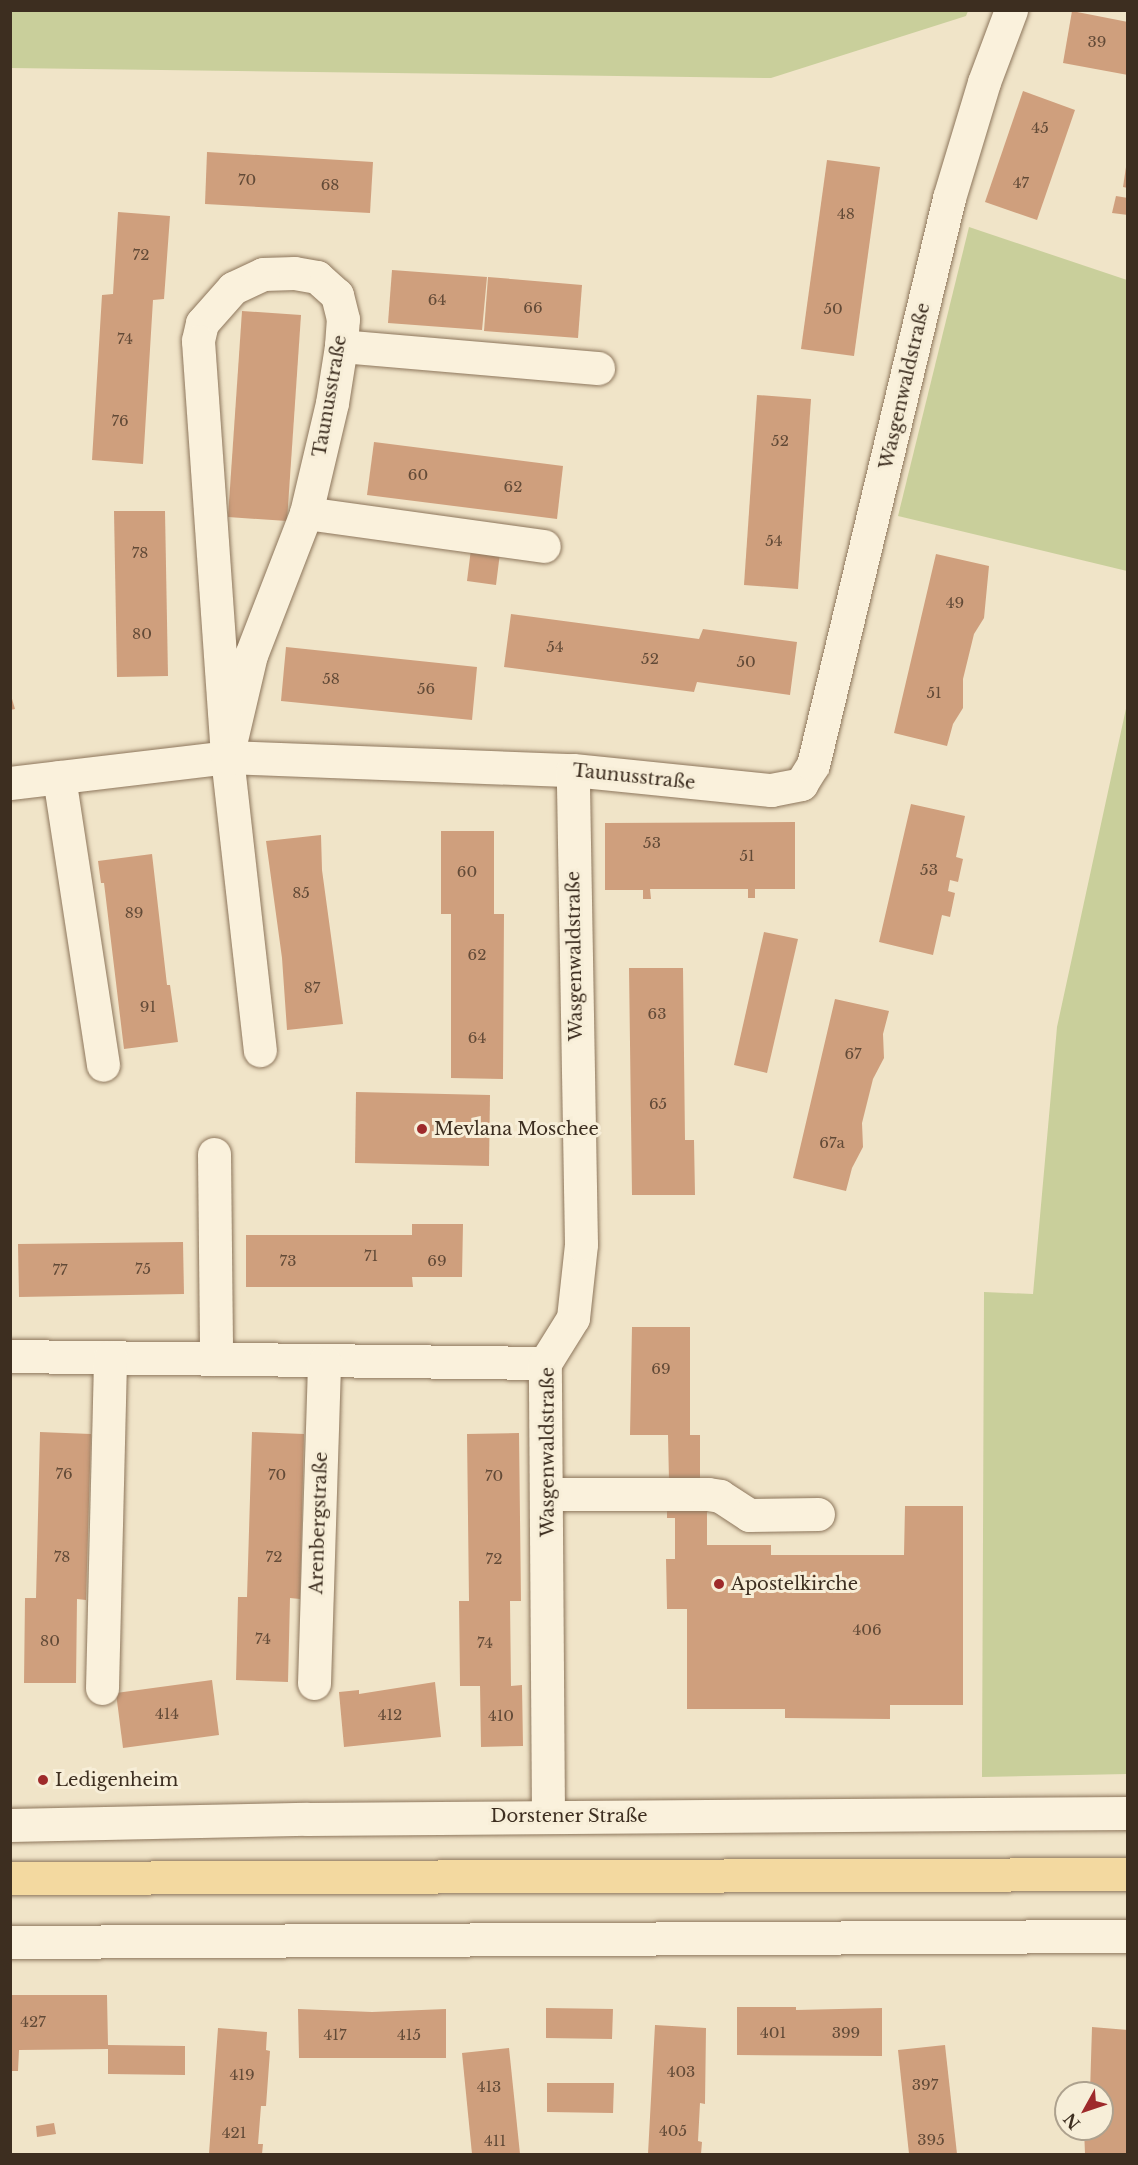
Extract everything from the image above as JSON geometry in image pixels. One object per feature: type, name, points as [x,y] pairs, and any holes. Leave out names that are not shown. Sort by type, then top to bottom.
[{"type":"main road","points":[[10,1878],[1128,1874]]},
{"type":"street","name":"Wasgenwaldstraße","points":[[813,765],[949,198],[984,82],[1011,10]]},
{"type":"street","name":"Taunusstraße","points":[[294,273],[317,277],[337,295],[343,319],[341,346],[332,402],[306,513],[251,655],[227,757],[199,380],[200,330],[207,316],[233,288],[263,274],[294,273]]},
{"type":"street","points":[[341,346],[598,368]]},
{"type":"street","points":[[306,513],[544,546]]},
{"type":"street","name":"Taunusstraße","points":[[10,783],[227,757],[573,770],[771,790],[801,784],[813,765]]},
{"type":"street","points":[[227,757],[261,1050]]},
{"type":"street","name":"Wasgenwaldstraße","points":[[548,1816],[545,1363],[573,1318],[581,1244],[573,770]]},
{"type":"street","points":[[59,777],[103,1065]]},
{"type":"street","points":[[214,1154],[216,1359]]},
{"type":"street","points":[[10,1356],[324,1362],[545,1363]]},
{"type":"street","points":[[102,1688],[110,1357]]},
{"type":"street","name":"Arenbergstraße","points":[[314,1683],[324,1362]]},
{"type":"street","points":[[547,1494],[708,1494],[720,1496],[749,1515],[818,1514]]},
{"type":"street","name":"Dorstener Straße","points":[[10,1825],[548,1816],[1128,1813]]},
{"type":"street","points":[[10,1942],[1128,1936]]},
{"type":"green space","points":[[11,10],[968,11],[966,16],[771,78],[11,68]]},
{"type":"green space","points":[[969,227],[1127,280],[1127,571],[898,516]]},
{"type":"green space","points":[[1127,704],[1127,1774],[982,1777],[984,1292],[1033,1294],[1057,1027]]},
{"type":"building","points":[[1072,11],[1128,22],[1128,75],[1063,63]]},
{"type":"building","points":[[1023,91],[1075,110],[1037,220],[985,202]]},
{"type":"building","points":[[207,152],[373,162],[370,213],[205,204]]},
{"type":"building","points":[[827,160],[880,167],[854,356],[801,349]]},
{"type":"building","points":[[1126,167],[1128,167],[1128,188],[1123,187]]},
{"type":"building","points":[[1116,196],[1128,198],[1128,215],[1112,213]]},
{"type":"building","points":[[118,212],[170,216],[164,299],[153,300],[143,464],[92,460],[102,295],[113,294]]},
{"type":"building","points":[[392,270],[487,277],[482,330],[388,323]]},
{"type":"building","points":[[488,277],[582,285],[578,338],[484,331]]},
{"type":"building","points":[[242,311],[301,315],[287,521],[228,517]]},
{"type":"building","points":[[757,395],[811,399],[798,589],[744,585]]},
{"type":"building","points":[[374,442],[563,466],[557,519],[367,495]]},
{"type":"building","points":[[114,511],[165,511],[168,676],[117,677]]},
{"type":"building","points":[[471,549],[500,553],[496,585],[467,581]]},
{"type":"building","points":[[936,554],[989,566],[984,618],[974,634],[963,679],[963,708],[953,724],[947,746],[894,733]]},
{"type":"building","points":[[511,614],[699,639],[703,629],[797,642],[790,695],[697,682],[694,692],[504,667]]},
{"type":"building","points":[[286,647],[477,667],[472,720],[281,701]]},
{"type":"building","points":[[10,692],[15,709],[10,710]]},
{"type":"building","points":[[911,804],[965,816],[956,857],[963,859],[958,882],[950,880],[948,891],[955,893],[950,917],[942,915],[933,955],[879,942]]},
{"type":"building","points":[[795,822],[795,889],[755,889],[755,898],[748,898],[748,889],[650,889],[651,899],[643,899],[643,890],[605,890],[605,823]]},
{"type":"building","points":[[441,831],[494,831],[494,914],[504,914],[503,1079],[451,1078],[451,914],[441,914]]},
{"type":"building","points":[[321,835],[322,870],[343,1024],[287,1030],[282,958],[266,841]]},
{"type":"building","points":[[152,854],[167,985],[170,985],[178,1042],[124,1049],[104,883],[101,883],[98,861]]},
{"type":"building","points":[[764,932],[798,939],[767,1073],[734,1065]]},
{"type":"building","points":[[629,968],[683,968],[685,1140],[694,1140],[695,1195],[632,1195]]},
{"type":"building","points":[[835,999],[889,1011],[883,1034],[884,1058],[873,1079],[862,1123],[863,1147],[852,1168],[846,1191],[793,1178]]},
{"type":"building","name":"Mevlana Moschee","points":[[356,1092],[490,1095],[489,1166],[355,1163]]},
{"type":"building","points":[[412,1224],[463,1224],[462,1277],[412,1277],[413,1287],[246,1287],[246,1235],[412,1235]]},
{"type":"building","points":[[183,1242],[184,1294],[19,1297],[18,1244]]},
{"type":"building","points":[[632,1327],[690,1327],[690,1435],[700,1435],[700,1481],[669,1481],[668,1435],[630,1435]]},
{"type":"building","points":[[40,1432],[91,1434],[86,1600],[77,1599],[76,1683],[24,1683],[25,1598],[36,1598]]},
{"type":"building","points":[[252,1432],[304,1434],[300,1599],[290,1598],[288,1682],[236,1680],[238,1597],[247,1597]]},
{"type":"building","points":[[519,1433],[521,1601],[510,1601],[511,1686],[522,1685],[523,1746],[481,1747],[480,1686],[460,1686],[459,1601],[469,1601],[467,1434]]},
{"type":"building","points":[[667,1504],[707,1504],[707,1545],[771,1545],[771,1555],[904,1555],[905,1506],[963,1506],[963,1705],[890,1705],[890,1719],[785,1718],[785,1709],[687,1709],[687,1609],[667,1609],[666,1559],[675,1559],[675,1518],[667,1518]]},
{"type":"building","points":[[212,1680],[219,1735],[123,1748],[116,1693]]},
{"type":"building","points":[[435,1682],[441,1737],[344,1747],[339,1692],[359,1690],[359,1694]]},
{"type":"building","points":[[10,1995],[107,1995],[108,2045],[185,2046],[185,2075],[108,2074],[108,2049],[19,2050],[18,2071],[10,2071]]},
{"type":"building","points":[[737,2007],[796,2007],[796,2010],[882,2008],[882,2056],[737,2055]]},
{"type":"building","points":[[546,2008],[613,2009],[612,2039],[546,2038]]},
{"type":"building","points":[[298,2009],[372,2012],[446,2009],[446,2058],[299,2058]]},
{"type":"building","points":[[655,2025],[706,2028],[705,2104],[700,2103],[698,2141],[702,2142],[701,2154],[648,2154]]},
{"type":"building","points":[[1092,2027],[1128,2030],[1128,2154],[1085,2154],[1084,2141],[1114,2141],[1114,2081],[1090,2081]]},
{"type":"building","points":[[218,2028],[267,2032],[266,2050],[270,2051],[266,2106],[261,2106],[258,2144],[263,2144],[262,2154],[209,2154]]},
{"type":"building","points":[[945,2045],[957,2154],[909,2154],[898,2050]]},
{"type":"building","points":[[509,2048],[520,2154],[472,2154],[462,2053]]},
{"type":"building","points":[[547,2083],[614,2083],[613,2113],[547,2112]]},
{"type":"building","points":[[54,2123],[56,2134],[37,2137],[36,2126]]},
{"type":"place","name":"Mevlana Moschee","points":[[422,1129]]},
{"type":"place","name":"Apostelkirche","points":[[719,1584]]},
{"type":"place","name":"Ledigenheim","points":[[43,1780]]}]
